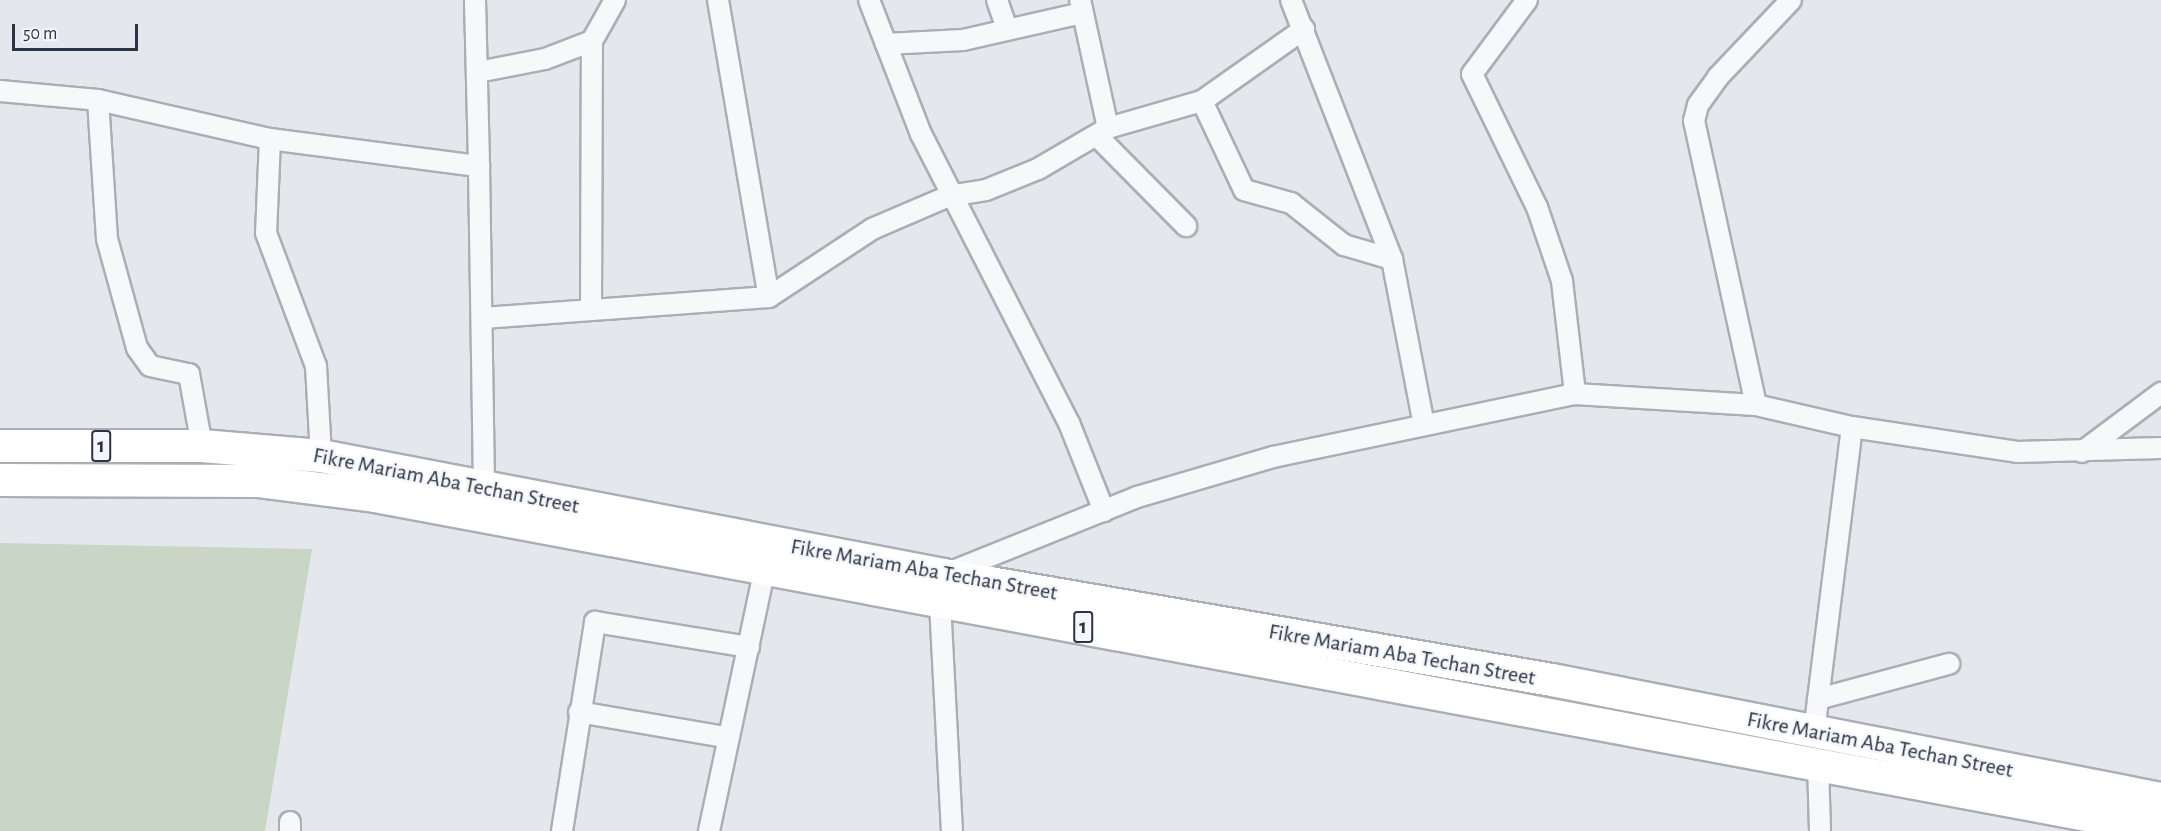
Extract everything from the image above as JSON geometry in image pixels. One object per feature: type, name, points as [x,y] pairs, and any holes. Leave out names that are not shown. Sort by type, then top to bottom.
[{"type":"main road","name":"Fikre Mariam Aba Techan Street","points":[[0,446],[201,446],[321,456],[484,485],[942,589],[2161,829]]},
{"type":"main road","name":"Fikre Mariam Aba Techan Street","points":[[0,480],[302,485],[765,568],[942,589],[1814,732],[2161,799]]},
{"type":"street","points":[[475,0],[483,318],[484,485]]},
{"type":"street","points":[[591,309],[592,41],[615,0]]},
{"type":"street","points":[[718,0],[769,297]]},
{"type":"street","points":[[869,0],[949,196],[1069,423],[1104,511]]},
{"type":"street","points":[[997,0],[1007,29]]},
{"type":"street","points":[[1291,0],[1392,259],[1424,425]]},
{"type":"street","points":[[1527,0],[1472,74],[1537,207],[1562,280],[1575,394]]},
{"type":"street","points":[[1756,405],[1694,121],[1698,105],[1718,77],[1791,0]]},
{"type":"street","points":[[886,44],[954,41],[1007,29],[1081,7],[1102,132],[1186,226]]},
{"type":"street","points":[[483,318],[769,297],[790,288],[846,241],[949,196],[986,190],[1038,169],[1102,132],[1202,101],[1304,29]]},
{"type":"street","points":[[478,72],[545,60],[592,41]]},
{"type":"street","points":[[0,91],[98,100],[270,139],[479,166]]},
{"type":"street","points":[[98,100],[107,239],[136,348],[150,366],[189,374],[201,446]]},
{"type":"street","points":[[1202,101],[1244,190],[1291,203],[1344,245],[1392,259]]},
{"type":"street","points":[[270,139],[266,233],[316,366],[321,456]]},
{"type":"street","points":[[2082,452],[2161,393]]},
{"type":"street","points":[[952,831],[942,589],[1104,511],[1273,457],[1575,394],[1756,405],[1852,427],[2017,452],[2082,452],[2161,448]]},
{"type":"street","points":[[1814,732],[1852,427]]},
{"type":"street","points":[[709,831],[726,737],[765,568]]},
{"type":"street","points":[[567,831],[562,831],[595,622],[748,647]]},
{"type":"street","points":[[1818,699],[1949,664]]},
{"type":"street","points":[[579,712],[726,737]]},
{"type":"street","points":[[1818,763],[1820,831]]},
{"type":"green space","points":[[0,543],[312,549],[265,831],[0,831]]}]
